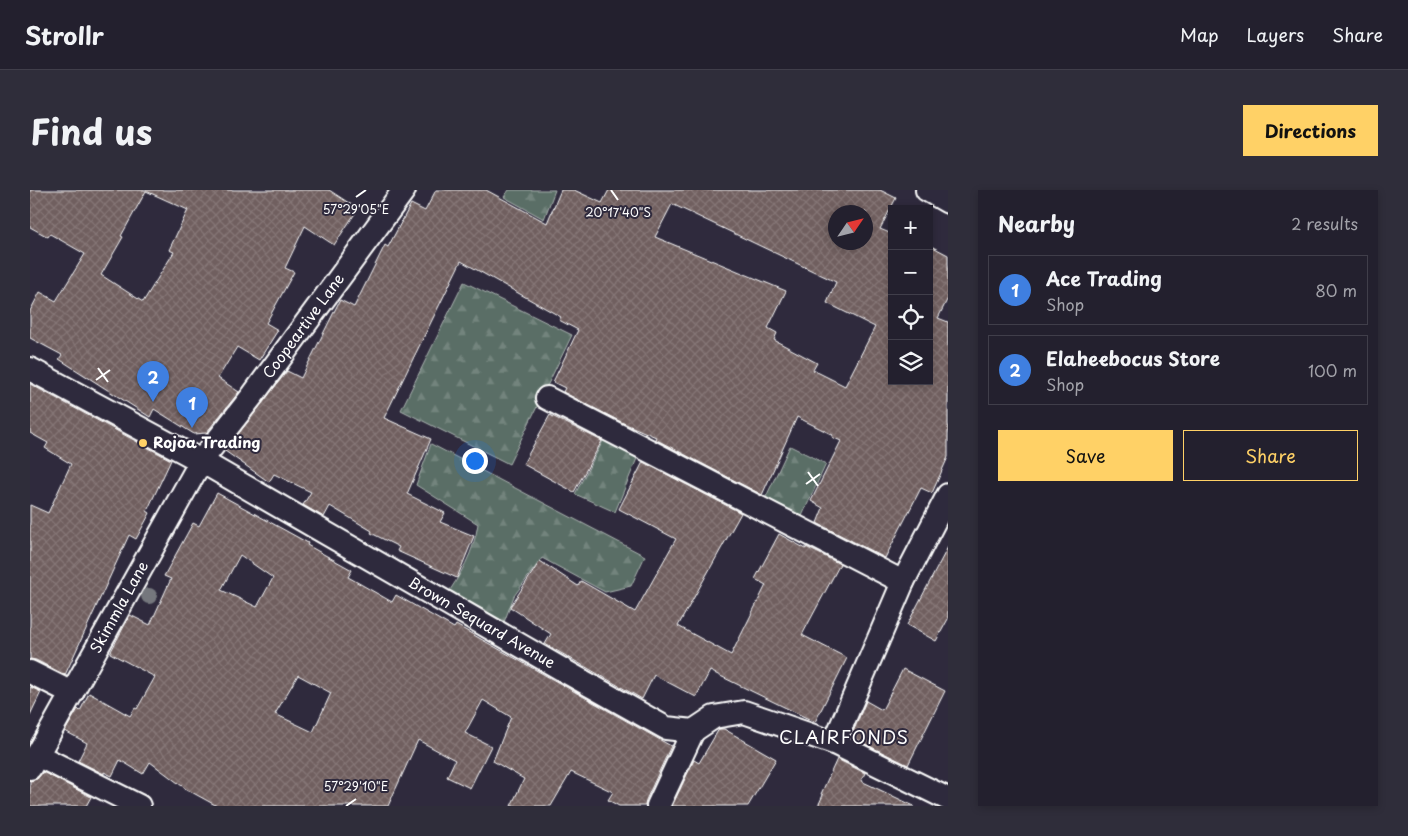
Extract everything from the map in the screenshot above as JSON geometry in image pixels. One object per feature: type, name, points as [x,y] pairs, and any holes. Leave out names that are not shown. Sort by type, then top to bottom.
[{"type":"street","name":"Coopeartive Lane","points":[[201,461],[253,395],[404,190]]},
{"type":"street","points":[[927,190],[948,202]]},
{"type":"street","name":"Brown Sequard Avenue","points":[[30,369],[201,461],[666,728],[693,731]]},
{"type":"street","points":[[547,398],[903,582]]},
{"type":"street","name":"Skimmla Lane","points":[[34,762],[201,461]]},
{"type":"street","points":[[834,744],[903,582],[948,495]]},
{"type":"street","points":[[30,672],[72,693]]},
{"type":"street","points":[[658,806],[693,731],[714,717],[744,712],[788,726],[834,744],[948,799]]},
{"type":"street","points":[[34,762],[138,806]]},
{"type":"green space","points":[[509,190],[555,190],[544,219],[504,197]]},
{"type":"green space","points":[[464,282],[572,335],[509,464],[401,410]]},
{"type":"green space","points":[[604,439],[638,456],[615,512],[575,494]]},
{"type":"green space","points":[[431,444],[645,556],[631,586],[605,592],[542,558],[514,596],[501,630],[444,599],[466,563],[478,524],[416,485]]},
{"type":"green space","points":[[790,446],[826,464],[802,516],[765,499]]},
{"type":"building","points":[[30,190],[329,190],[358,209],[334,245],[305,226],[285,268],[294,272],[266,323],[278,330],[259,360],[237,347],[218,378],[239,392],[206,433],[194,434],[154,409],[150,417],[59,359],[62,355],[30,338],[30,311],[40,292],[56,301],[85,254],[50,234],[48,237],[30,227]],"holes":[[[146,191],[188,210],[169,250],[174,252],[143,302],[101,275]]]},
{"type":"building","points":[[436,190],[486,190],[547,223],[561,190],[574,190],[602,203],[609,190],[880,190],[896,198],[892,205],[888,205],[888,214],[880,229],[888,232],[888,385],[933,385],[933,247],[948,255],[948,298],[938,318],[948,322],[948,457],[932,493],[921,488],[885,558],[817,523],[823,508],[811,501],[841,441],[832,437],[833,435],[797,417],[762,495],[655,439],[656,437],[621,422],[563,392],[565,388],[553,382],[578,330],[559,320],[561,317],[461,261],[384,418],[431,439],[407,494],[445,513],[440,522],[474,536],[457,578],[397,551],[399,547],[371,533],[372,531],[330,506],[324,517],[303,505],[311,492],[274,474],[269,482],[225,451],[287,371],[301,378],[340,300],[354,307],[385,245],[388,247],[411,204],[425,211]],"holes":[[[672,204],[836,282],[827,303],[875,327],[845,386],[813,370],[817,363],[774,340],[777,333],[768,328],[786,291],[655,237]]]},
{"type":"building","points":[[30,384],[171,460],[147,511],[150,513],[136,539],[129,535],[65,675],[36,660],[30,659],[30,505],[48,513],[71,464],[45,448],[48,443],[30,433]]},
{"type":"building","points":[[550,415],[602,441],[574,492],[523,464]]},
{"type":"building","points":[[643,462],[741,513],[678,626],[731,655],[766,585],[755,579],[779,534],[806,549],[806,547],[840,564],[802,635],[847,658],[815,722],[710,671],[696,697],[654,675],[642,699],[545,644],[551,634],[510,607],[540,561],[578,586],[581,581],[635,612],[676,539],[619,509]]},
{"type":"building","points":[[217,493],[308,543],[307,545],[352,570],[348,577],[392,602],[396,595],[454,628],[456,625],[671,746],[645,806],[619,806],[608,800],[613,792],[571,772],[551,806],[511,806],[524,779],[493,761],[511,717],[483,700],[465,733],[491,746],[470,788],[447,777],[455,760],[418,740],[388,806],[217,806],[186,789],[150,762],[143,774],[120,760],[112,776],[78,761],[87,743],[65,731],[78,709],[80,711],[89,693],[130,716],[135,708],[137,709],[155,677],[110,653],[130,615],[150,625],[171,579],[164,576],[193,523],[199,526]],"holes":[[[240,555],[273,578],[257,607],[221,590]],[[298,675],[331,693],[313,732],[275,714]]]},
{"type":"building","points":[[948,547],[948,619],[936,641],[907,625]]},
{"type":"building","points":[[903,669],[945,691],[908,765],[851,737],[866,701],[882,710]]},
{"type":"building","points":[[30,687],[41,692],[30,715]]},
{"type":"building","points":[[719,729],[724,729],[776,759],[748,806],[672,806],[694,760],[699,763]]},
{"type":"building","points":[[837,759],[865,773],[861,781],[914,806],[818,806],[823,795],[821,794]]},
{"type":"building","points":[[43,772],[91,797],[86,806],[30,806],[30,781],[37,779]]},
{"type":"place","name":"Elaheebocus Store","points":[[153,402]]},
{"type":"place","name":"Ace Trading","points":[[192,428]]},
{"type":"place","name":"Rojoa Trading","points":[[143,443]]},
{"type":"district","name":"CLAIRFONDS","points":[[844,738]]}]
